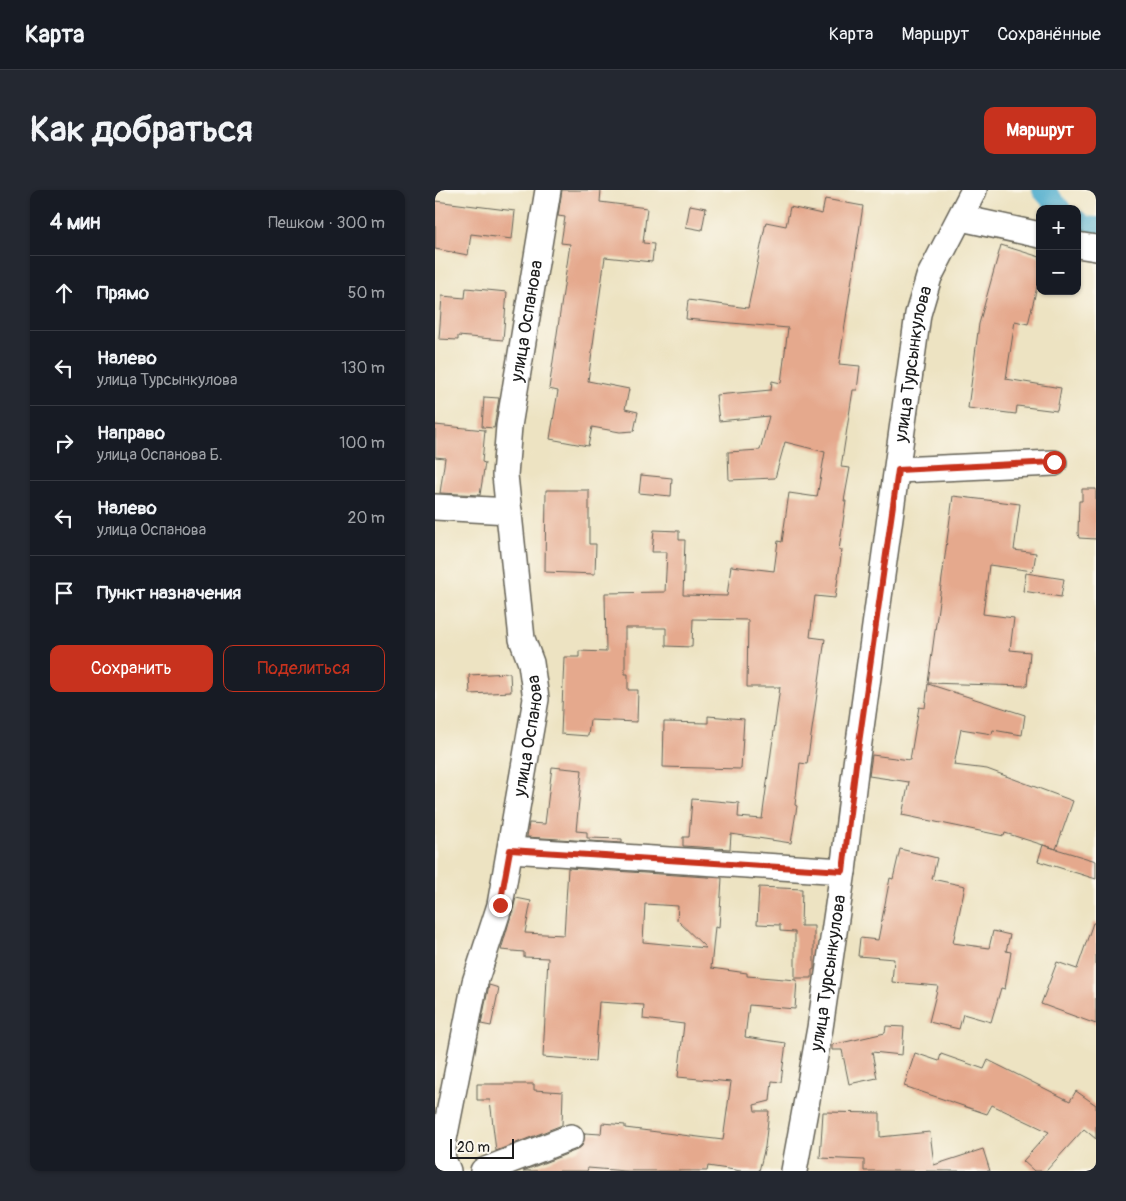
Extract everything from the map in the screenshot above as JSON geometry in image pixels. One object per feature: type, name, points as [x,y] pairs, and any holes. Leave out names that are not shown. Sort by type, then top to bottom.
[{"type":"street","name":"улица Оспанова","points":[[442,1162],[444,1140],[475,982],[500,905],[536,699],[531,663],[522,639],[505,475],[509,426],[548,190]]},
{"type":"street","name":"улица Турсынкулова","points":[[794,1171],[820,1028],[843,871],[918,314],[929,277],[974,190]]},
{"type":"street","points":[[961,218],[1036,234]]},
{"type":"street","points":[[1081,246],[1096,248]]},
{"type":"street","points":[[898,470],[1054,462]]},
{"type":"street","points":[[435,508],[509,512]]},
{"type":"street","points":[[510,850],[843,871]]},
{"type":"street","points":[[483,1171],[571,1137]]},
{"type":"building","points":[[562,190],[601,190],[600,202],[647,208],[643,243],[654,244],[652,262],[605,257],[588,381],[629,389],[625,409],[638,412],[634,431],[620,432],[592,427],[588,446],[550,439],[558,391],[549,389],[570,244],[561,243],[565,217],[558,216]]},
{"type":"building","points":[[825,199],[863,206],[839,364],[860,366],[857,390],[853,390],[841,467],[850,468],[844,501],[846,501],[839,550],[842,550],[835,598],[815,596],[810,637],[825,639],[807,764],[800,763],[795,805],[797,806],[791,843],[731,834],[730,849],[683,846],[683,837],[689,837],[692,799],[739,803],[738,817],[762,819],[780,687],[747,687],[748,620],[693,619],[692,647],[666,646],[666,628],[625,628],[625,674],[628,674],[628,690],[638,690],[637,722],[590,720],[588,736],[561,734],[564,657],[579,657],[579,651],[606,652],[605,593],[665,592],[667,552],[652,552],[654,530],[679,531],[679,540],[685,540],[683,595],[727,596],[731,566],[774,571],[778,541],[782,542],[789,493],[817,497],[825,452],[785,442],[775,478],[729,480],[728,452],[760,450],[769,416],[719,421],[716,395],[771,390],[772,381],[781,383],[788,328],[686,319],[688,300],[748,308],[766,222],[786,226],[790,207],[822,214]]},
{"type":"building","points":[[435,201],[515,211],[512,239],[471,234],[468,255],[435,249]]},
{"type":"building","points":[[690,205],[706,208],[702,230],[686,227]]},
{"type":"building","points":[[1001,245],[1036,256],[1036,291],[1028,324],[1015,321],[1006,379],[1061,388],[1057,411],[1017,406],[1016,414],[968,408],[979,324]]},
{"type":"building","points":[[466,288],[507,292],[503,340],[458,336],[458,340],[439,339],[442,296],[465,298]]},
{"type":"building","points":[[484,397],[499,398],[494,428],[482,427]]},
{"type":"building","points":[[435,425],[485,430],[482,462],[485,463],[480,495],[440,493],[445,458],[435,457]]},
{"type":"building","points":[[641,475],[672,478],[671,496],[639,493]]},
{"type":"building","points":[[1082,489],[1096,489],[1096,539],[1079,538],[1079,501],[1082,501]]},
{"type":"building","points":[[546,490],[589,490],[589,544],[596,544],[595,574],[545,572]]},
{"type":"building","points":[[953,496],[1020,504],[1014,550],[1036,553],[1033,571],[989,565],[983,614],[1014,618],[1010,650],[1030,652],[1027,686],[928,683]]},
{"type":"building","points":[[1026,573],[1064,579],[1061,597],[1023,591]]},
{"type":"building","points":[[510,673],[511,692],[470,694],[469,675]]},
{"type":"building","points":[[928,684],[1025,715],[1022,735],[993,730],[992,734],[961,729],[954,765],[987,769],[1073,801],[1056,849],[1005,833],[1004,836],[902,815],[909,782],[869,776],[872,755],[910,760],[919,707],[925,708]]},
{"type":"building","points":[[708,716],[744,719],[741,769],[663,767],[664,722],[708,723]]},
{"type":"building","points":[[552,767],[582,770],[576,831],[587,832],[587,838],[622,839],[622,843],[527,837],[529,823],[545,824]]},
{"type":"building","points":[[1043,845],[1096,861],[1096,879],[1038,861]]},
{"type":"building","points":[[900,849],[937,858],[932,879],[965,886],[953,943],[989,948],[993,931],[1010,935],[1006,951],[1011,952],[1005,989],[1001,988],[991,1022],[963,1014],[959,1029],[929,1022],[938,986],[892,982],[894,959],[858,956],[860,938],[878,940],[890,878],[893,879]]},
{"type":"building","points":[[568,868],[722,878],[719,928],[715,927],[711,968],[747,973],[747,976],[797,980],[795,1009],[749,1005],[745,1037],[786,1043],[781,1082],[772,1081],[770,1101],[754,1105],[755,1111],[769,1111],[765,1147],[759,1171],[741,1171],[708,1166],[707,1171],[625,1171],[588,1168],[587,1171],[523,1171],[577,1150],[582,1146],[585,1133],[601,1134],[602,1123],[625,1125],[625,1128],[723,1140],[731,1082],[678,1077],[684,1024],[643,1019],[644,1005],[599,1002],[595,1061],[543,1057],[548,958],[524,957],[524,952],[501,950],[516,898],[531,901],[525,933],[564,935]],"holes":[[[645,904],[678,906],[677,920],[706,948],[643,942]]]},
{"type":"building","points":[[759,887],[802,889],[801,926],[814,926],[814,969],[812,970],[812,978],[795,978],[795,932],[780,931],[780,925],[757,924]]},
{"type":"building","points":[[1093,923],[1096,923],[1096,1024],[1041,1004],[1057,962],[1077,969]]},
{"type":"building","points":[[489,985],[499,988],[491,1026],[481,1024]]},
{"type":"building","points":[[886,1026],[904,1027],[902,1055],[872,1052],[877,1078],[849,1084],[842,1050],[832,1050],[832,1045],[885,1033]]},
{"type":"building","points":[[915,1053],[939,1061],[941,1054],[984,1069],[988,1060],[1070,1101],[1076,1091],[1096,1105],[1096,1139],[1084,1129],[1046,1171],[1034,1171],[1023,1161],[1049,1132],[992,1105],[987,1114],[904,1086]]},
{"type":"building","points":[[477,1084],[534,1084],[534,1090],[563,1092],[562,1125],[496,1151],[490,1100],[477,1100]]},
{"type":"building","points":[[823,1112],[880,1113],[880,1137],[930,1132],[934,1165],[983,1149],[990,1171],[864,1171],[864,1160],[820,1158]]},
{"type":"waterway","points":[[1043,190],[1056,205]]},
{"type":"waterway","points":[[1081,224],[1085,227],[1096,228]]},
{"type":"route","points":[[500,905],[510,850],[843,871],[856,764],[898,470],[1054,462]]}]
